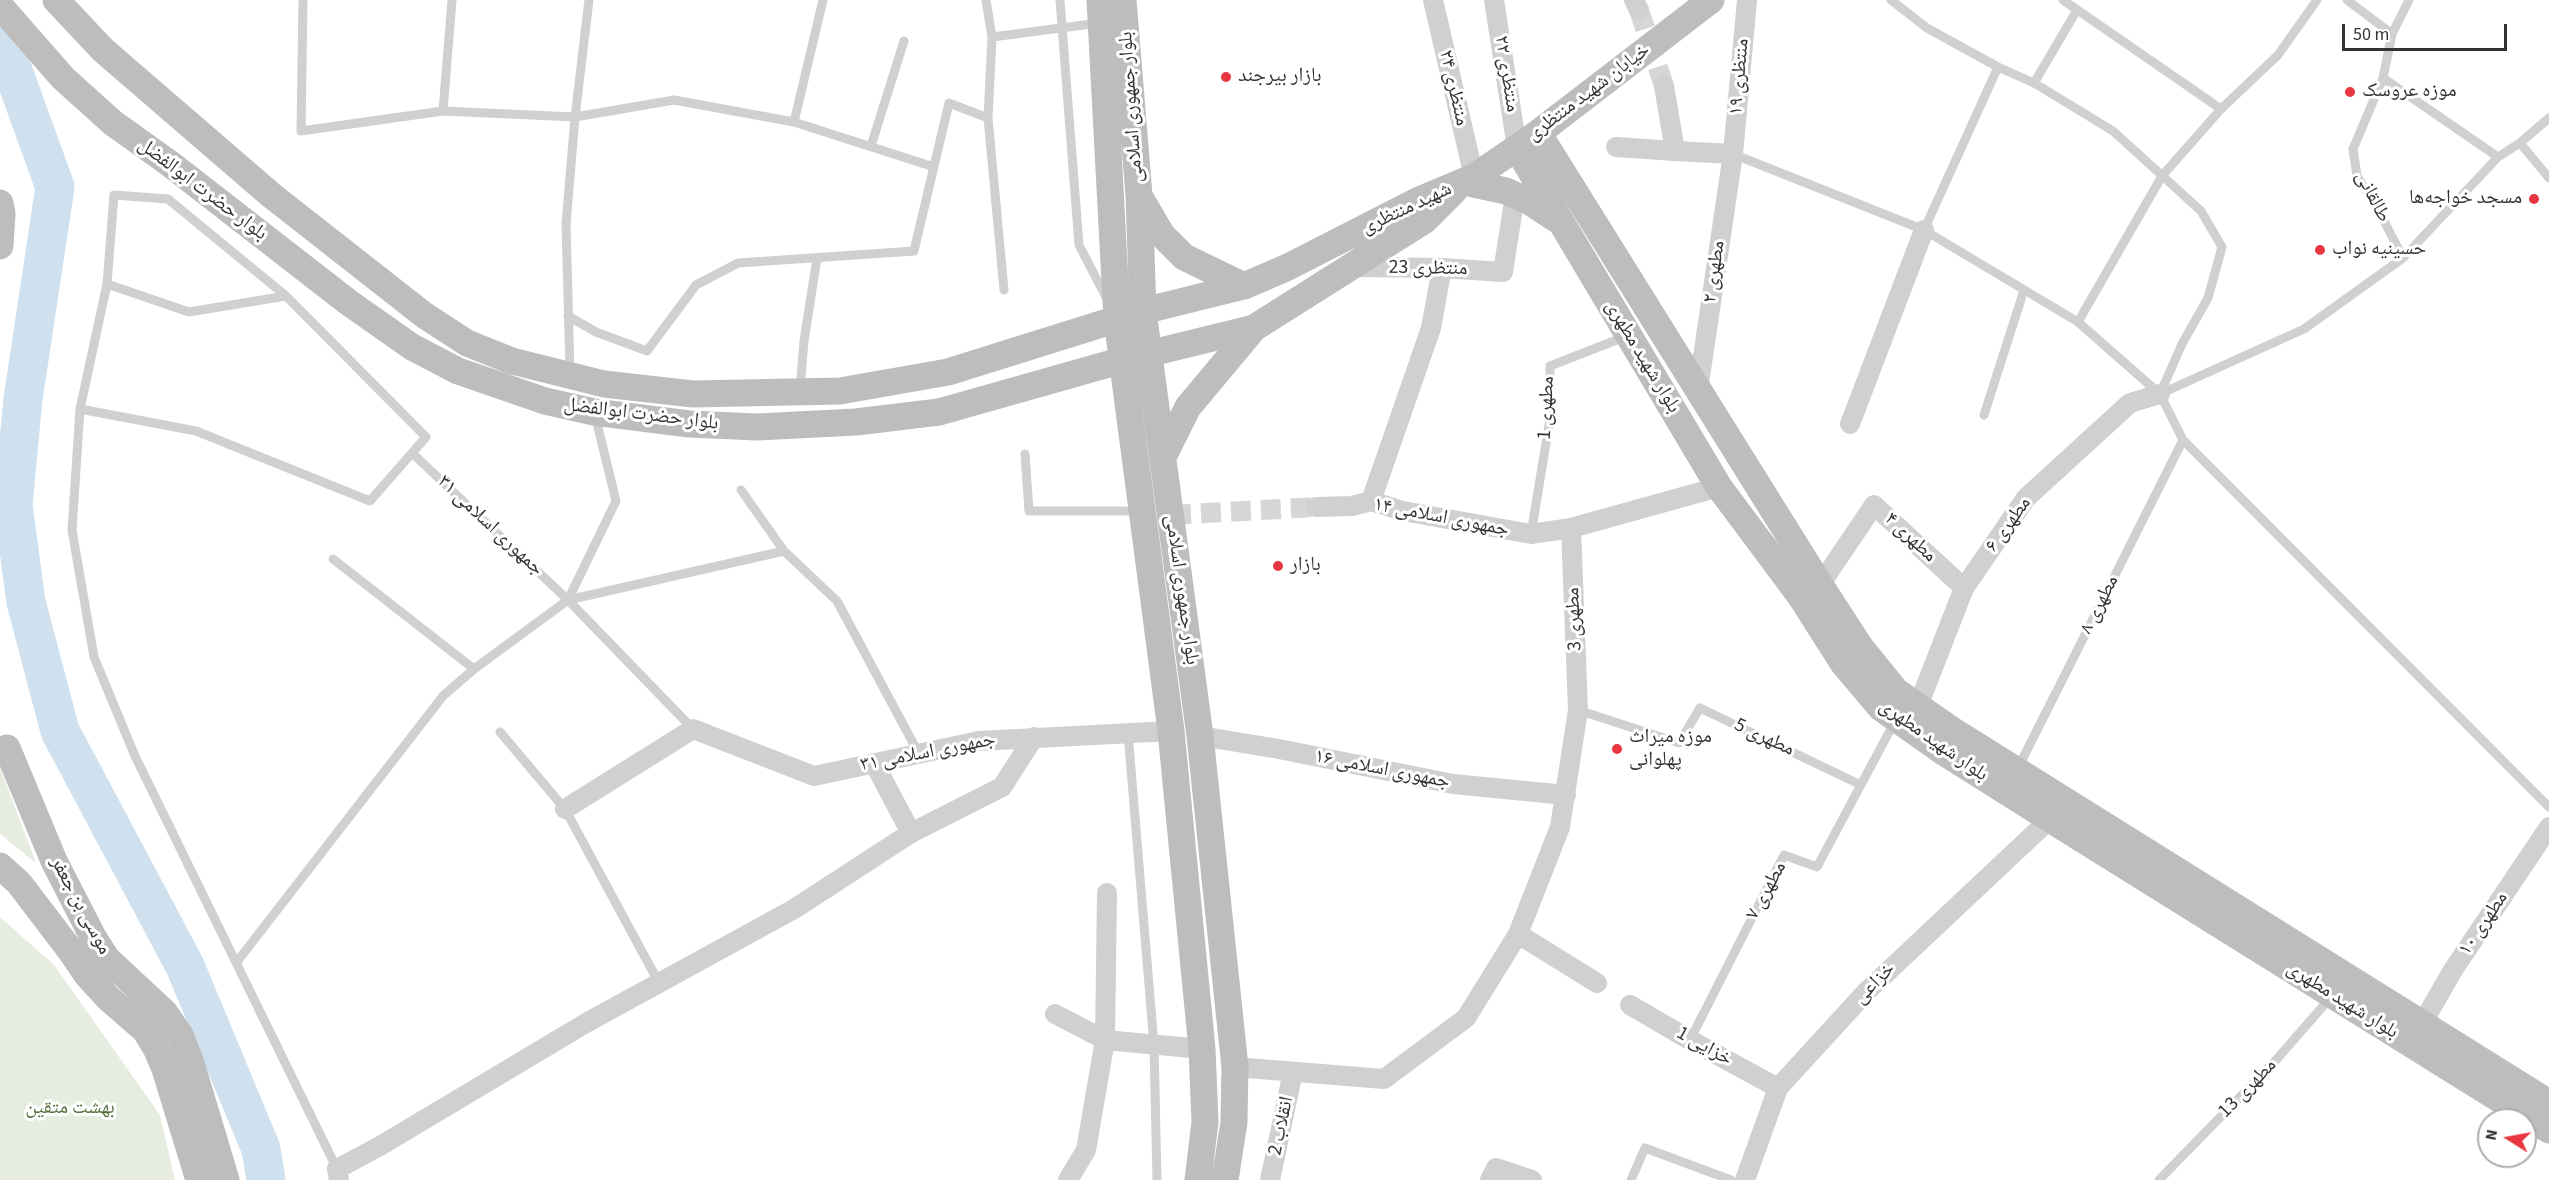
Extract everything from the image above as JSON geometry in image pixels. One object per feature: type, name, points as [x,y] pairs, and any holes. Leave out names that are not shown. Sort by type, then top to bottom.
[{"type":"main road","name":"بلوار جمهوری اسلامی","points":[[1123,0],[1138,195],[1143,311],[1135,357],[1141,511],[1171,731],[1202,1049],[1205,1122],[1198,1180]]},
{"type":"main road","name":"خیابان شهید منتظری","points":[[1469,179],[1528,141],[1711,0]]},
{"type":"main road","name":"بلوار حضرت ابوالفضل","points":[[57,1],[103,50],[188,125],[334,247],[424,315],[467,343],[512,361],[604,384],[693,394],[840,391],[948,372],[1118,318]]},
{"type":"main road","name":"بلوار حضرت ابوالفضل","points":[[0,6],[63,78],[112,123],[169,163],[348,302],[412,346],[458,371],[545,401],[594,412],[699,425],[757,427],[856,422],[939,412],[1135,357]]},
{"type":"main road","name":"بلوار جمهوری اسلامی","points":[[1101,11],[1118,318],[1135,357],[1164,455],[1200,736],[1235,1067],[1234,1122],[1225,1180]]},
{"type":"main road","name":"بلوار شهید مطهری","points":[[1528,141],[1563,223],[1719,487],[1801,597],[1843,663],[1881,708],[1907,712],[2017,770],[2549,1103]]},
{"type":"main road","name":"بلوار شهید مطهری","points":[[1528,141],[1698,390],[1861,648],[1896,691],[1907,712],[1942,751],[2549,1130]]},
{"type":"main road","points":[[1469,179],[1530,202],[1563,223]]},
{"type":"main road","name":"شهید منتظری","points":[[1135,357],[1254,328],[1425,219],[1469,179]]},
{"type":"main road","name":"شهید منتظری","points":[[1118,318],[1244,286],[1288,267],[1417,201],[1469,179]]},
{"type":"main road","points":[[1138,195],[1162,235],[1184,257],[1244,286]]},
{"type":"main road","points":[[0,246],[1,210]]},
{"type":"main road","points":[[1164,455],[1188,407],[1254,328]]},
{"type":"main road","name":"موسی بن جعفر","points":[[2,743],[54,861],[93,937],[107,959],[165,1013],[180,1035],[190,1060],[226,1180]]},
{"type":"main road","name":"موسی بن جعفر","points":[[0,866],[19,883],[87,975],[108,998],[145,1030],[165,1069],[199,1180]]},
{"type":"street","name":"منتظری ۲۴","points":[[1433,0],[1469,179]]},
{"type":"street","name":"منتظری ۲۲","points":[[1494,0],[1528,141]]},
{"type":"street","name":"منتظری ۱۹","points":[[1733,154],[1747,0]]},
{"type":"street","points":[[1664,86],[1675,151]]},
{"type":"street","points":[[1616,147],[1733,154]]},
{"type":"street","name":"مطهری ۲","points":[[1698,390],[1733,154]]},
{"type":"street","name":"منتظری 23","points":[[1353,267],[1442,268],[1503,272],[1515,195]]},
{"type":"street","points":[[1850,424],[1924,231]]},
{"type":"street","points":[[1371,501],[1431,328],[1442,268]]},
{"type":"street","name":"مطهری ۶","points":[[1907,712],[1964,588],[2026,498],[2130,403],[2160,394]]},
{"type":"street","points":[[1531,534],[1571,528],[1719,487]]},
{"type":"street","name":"جمهوری اسلامی ۱۴","points":[[1316,507],[1352,506],[1371,501],[1403,511],[1531,534]]},
{"type":"street","name":"مطهری ۴","points":[[1820,585],[1874,505],[1964,588]]},
{"type":"street","name":"مطهری 3","points":[[1235,1067],[1384,1079],[1466,1018],[1518,933],[1560,827],[1578,710],[1571,528]]},
{"type":"street","points":[[565,809],[693,729]]},
{"type":"street","name":"جمهوری اسلامی ۳۱","points":[[693,729],[814,776],[979,741],[1171,731]]},
{"type":"street","name":"جمهوری اسلامی ۱۶","points":[[1200,736],[1280,749],[1453,784],[1566,795]]},
{"type":"street","points":[[338,1174],[380,1146],[586,1023],[794,909],[911,833],[1002,787],[1034,737]]},
{"type":"street","points":[[874,763],[911,833]]},
{"type":"street","name":"خزاعی","points":[[1745,1180],[1778,1088],[1866,992],[2049,819]]},
{"type":"street","name":"مطهری ۱۰","points":[[2422,1024],[2454,970],[2549,827]]},
{"type":"street","points":[[1068,1180],[1086,1150],[1105,1040],[1107,892]]},
{"type":"street","points":[[1518,933],[1596,983]]},
{"type":"street","name":"خزایی 1","points":[[1630,1005],[1778,1088]]},
{"type":"street","points":[[1055,1014],[1105,1040],[1202,1049]]},
{"type":"street","name":"انقلاب 2","points":[[1270,1180],[1293,1072]]},
{"type":"street","points":[[1490,1180],[1496,1168],[1532,1180]]},
{"type":"lane","points":[[303,0],[302,131],[443,111],[575,117],[674,100],[794,122],[934,166]]},
{"type":"lane","points":[[443,111],[452,0]]},
{"type":"lane","points":[[570,375],[566,224],[575,117],[589,0]]},
{"type":"lane","points":[[794,122],[823,0]]},
{"type":"lane","points":[[986,0],[992,37],[988,118],[1004,290]]},
{"type":"lane","points":[[1060,0],[1079,245],[1118,318]]},
{"type":"lane","points":[[1891,0],[1927,28],[1998,67],[2034,83],[2113,131],[2201,211],[2223,247],[2208,298],[2182,344],[2160,394]]},
{"type":"lane","points":[[2063,0],[2221,109]]},
{"type":"lane","points":[[2078,322],[2162,176],[2221,109],[2278,55],[2318,0]]},
{"type":"lane","points":[[2346,0],[2392,34]]},
{"type":"lane","name":"طالقانی","points":[[2403,258],[2379,211],[2356,176],[2353,149],[2383,78],[2392,34],[2409,0]]},
{"type":"lane","points":[[2034,83],[2077,10]]},
{"type":"lane","points":[[992,37],[1063,28],[1101,11]]},
{"type":"lane","points":[[871,146],[904,41]]},
{"type":"lane","points":[[1924,231],[1998,67]]},
{"type":"lane","points":[[2383,78],[2498,157]]},
{"type":"lane","points":[[567,316],[596,332],[647,351],[696,285],[738,263],[914,251],[949,103],[988,118]]},
{"type":"lane","points":[[2160,394],[2297,334],[2403,258],[2498,157],[2520,143],[2549,118]]},
{"type":"lane","points":[[2520,143],[2549,178]]},
{"type":"lane","points":[[1733,154],[1924,231],[2078,322],[2160,394],[2182,441],[2549,807]]},
{"type":"lane","points":[[80,409],[196,431],[369,501],[426,437],[286,296],[168,199],[114,195],[107,284],[80,409],[72,530],[94,657],[135,756],[338,1174]]},
{"type":"lane","points":[[800,393],[804,341],[817,258]]},
{"type":"lane","points":[[107,284],[189,312],[286,296]]},
{"type":"lane","points":[[1984,415],[2024,290]]},
{"type":"lane","name":"مطهری 1","points":[[1531,534],[1550,419],[1550,366],[1629,335]]},
{"type":"lane","points":[[568,600],[616,501],[594,412]]},
{"type":"lane","name":"مطهری ۸","points":[[2017,770],[2182,441]]},
{"type":"lane","name":"جمهوری اسلامی ۳۱","points":[[412,453],[568,600],[693,729]]},
{"type":"lane","points":[[1025,454],[1029,511],[1141,511]]},
{"type":"lane","points":[[741,490],[784,552],[837,601],[919,754]]},
{"type":"lane","points":[[236,963],[443,696],[474,669],[568,600],[784,552]]},
{"type":"lane","points":[[333,559],[474,669]]},
{"type":"lane","name":"مطهری 5","points":[[1578,710],[1679,743],[1700,708],[1861,785]]},
{"type":"lane","name":"مطهری ۷","points":[[1690,1040],[1784,855],[1817,867],[1861,785],[1907,712]]},
{"type":"lane","points":[[500,732],[565,809],[659,983]]},
{"type":"lane","points":[[1128,733],[1154,1045],[1157,1180]]},
{"type":"lane","name":"مطهری 13","points":[[2159,1180],[2277,1060],[2332,995]]},
{"type":"lane","points":[[1631,1180],[1645,1148],[1731,1180]]},
{"type":"green space","points":[[0,766],[1,770],[36,863],[0,834]]},
{"type":"green space","name":"بهشت متقین","points":[[0,917],[54,965],[160,1115],[175,1180],[0,1180]]},
{"type":"waterway","points":[[0,35],[55,187],[23,399],[13,505],[26,602],[60,731],[185,966],[261,1149],[266,1180]]},
{"type":"tunnel","points":[[1639,10],[1664,86]]},
{"type":"tunnel","points":[[1171,515],[1316,507]]},
{"type":"place","name":"بازار بیرجند","points":[[1226,77]]},
{"type":"place","name":"موزه عروسک","points":[[2350,92]]},
{"type":"place","name":"مسجد خواجه‌ها","points":[[2534,199]]},
{"type":"place","name":"حسینیه نواب","points":[[2320,250]]},
{"type":"place","name":"بازار","points":[[1278,566]]},
{"type":"place","name":"موزه میراث پهلوانی","points":[[1617,749]]}]
